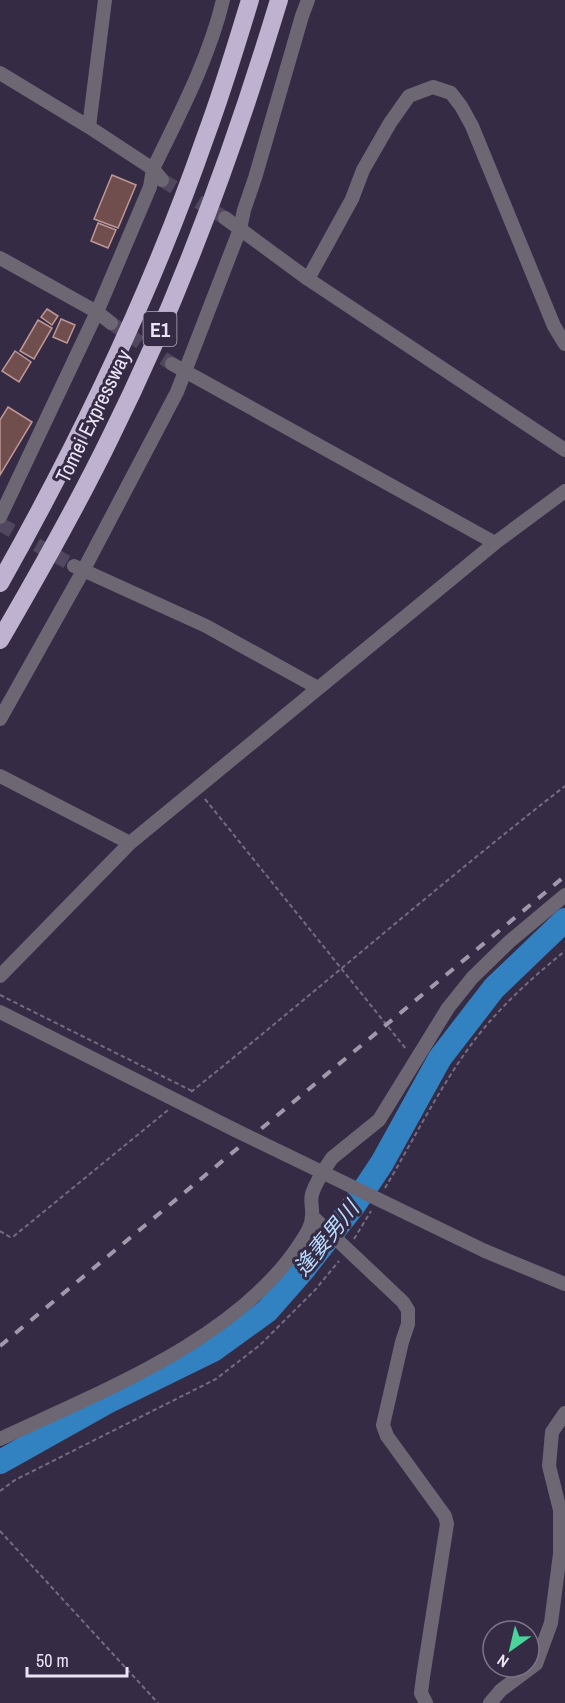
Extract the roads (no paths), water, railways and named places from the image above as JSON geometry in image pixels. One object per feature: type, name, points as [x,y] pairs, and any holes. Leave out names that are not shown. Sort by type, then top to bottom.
[{"type":"highway","name":"Tomei Expressway","points":[[0,583],[86,419],[170,231],[205,138],[250,0]]},
{"type":"highway","name":"Tomei Expressway","points":[[0,640],[55,545],[106,445],[158,331],[231,151],[279,0]]},
{"type":"street","points":[[89,127],[105,0]]},
{"type":"street","points":[[0,517],[97,312],[150,187],[158,175],[207,53],[223,0]]},
{"type":"street","points":[[0,719],[78,569],[186,372],[240,229],[308,0]]},
{"type":"street","points":[[0,73],[89,127],[158,175]]},
{"type":"street","points":[[308,279],[352,200],[363,170],[390,123],[409,96],[433,87],[451,93],[472,126],[554,326],[565,344]]},
{"type":"street","points":[[225,218],[308,279],[565,450]]},
{"type":"street","points":[[0,258],[97,312],[111,323]]},
{"type":"street","points":[[172,364],[495,543]]},
{"type":"street","points":[[0,976],[130,843],[495,543],[565,490]]},
{"type":"street","points":[[78,569],[206,626],[318,688]]},
{"type":"street","points":[[0,776],[130,843]]},
{"type":"street","points":[[426,1703],[421,1693],[447,1524],[445,1516],[387,1436],[384,1425],[408,1324],[408,1310],[403,1302],[312,1216],[310,1209],[312,1194],[332,1158],[379,1120],[448,1008],[472,978],[508,942],[565,895]]},
{"type":"street","points":[[0,1012],[235,1130],[485,1251],[565,1284]]},
{"type":"street","points":[[0,1439],[175,1353],[209,1332],[243,1307],[271,1279],[300,1245],[312,1216]]},
{"type":"street","points":[[490,1703],[501,1690],[536,1664],[551,1623],[560,1554],[560,1510],[549,1466],[552,1432],[565,1413]]},
{"type":"waterway","name":"逢妻男川","points":[[0,1462],[107,1402],[213,1350],[267,1311],[303,1270],[354,1205],[382,1163],[440,1058],[494,988],[565,920]]},
{"type":"tunnel","points":[[162,180],[225,218]]},
{"type":"tunnel","points":[[111,323],[172,364]]},
{"type":"tunnel","points":[[0,524],[74,566]]},
{"type":"railway","points":[[0,1346],[565,876]]}]
